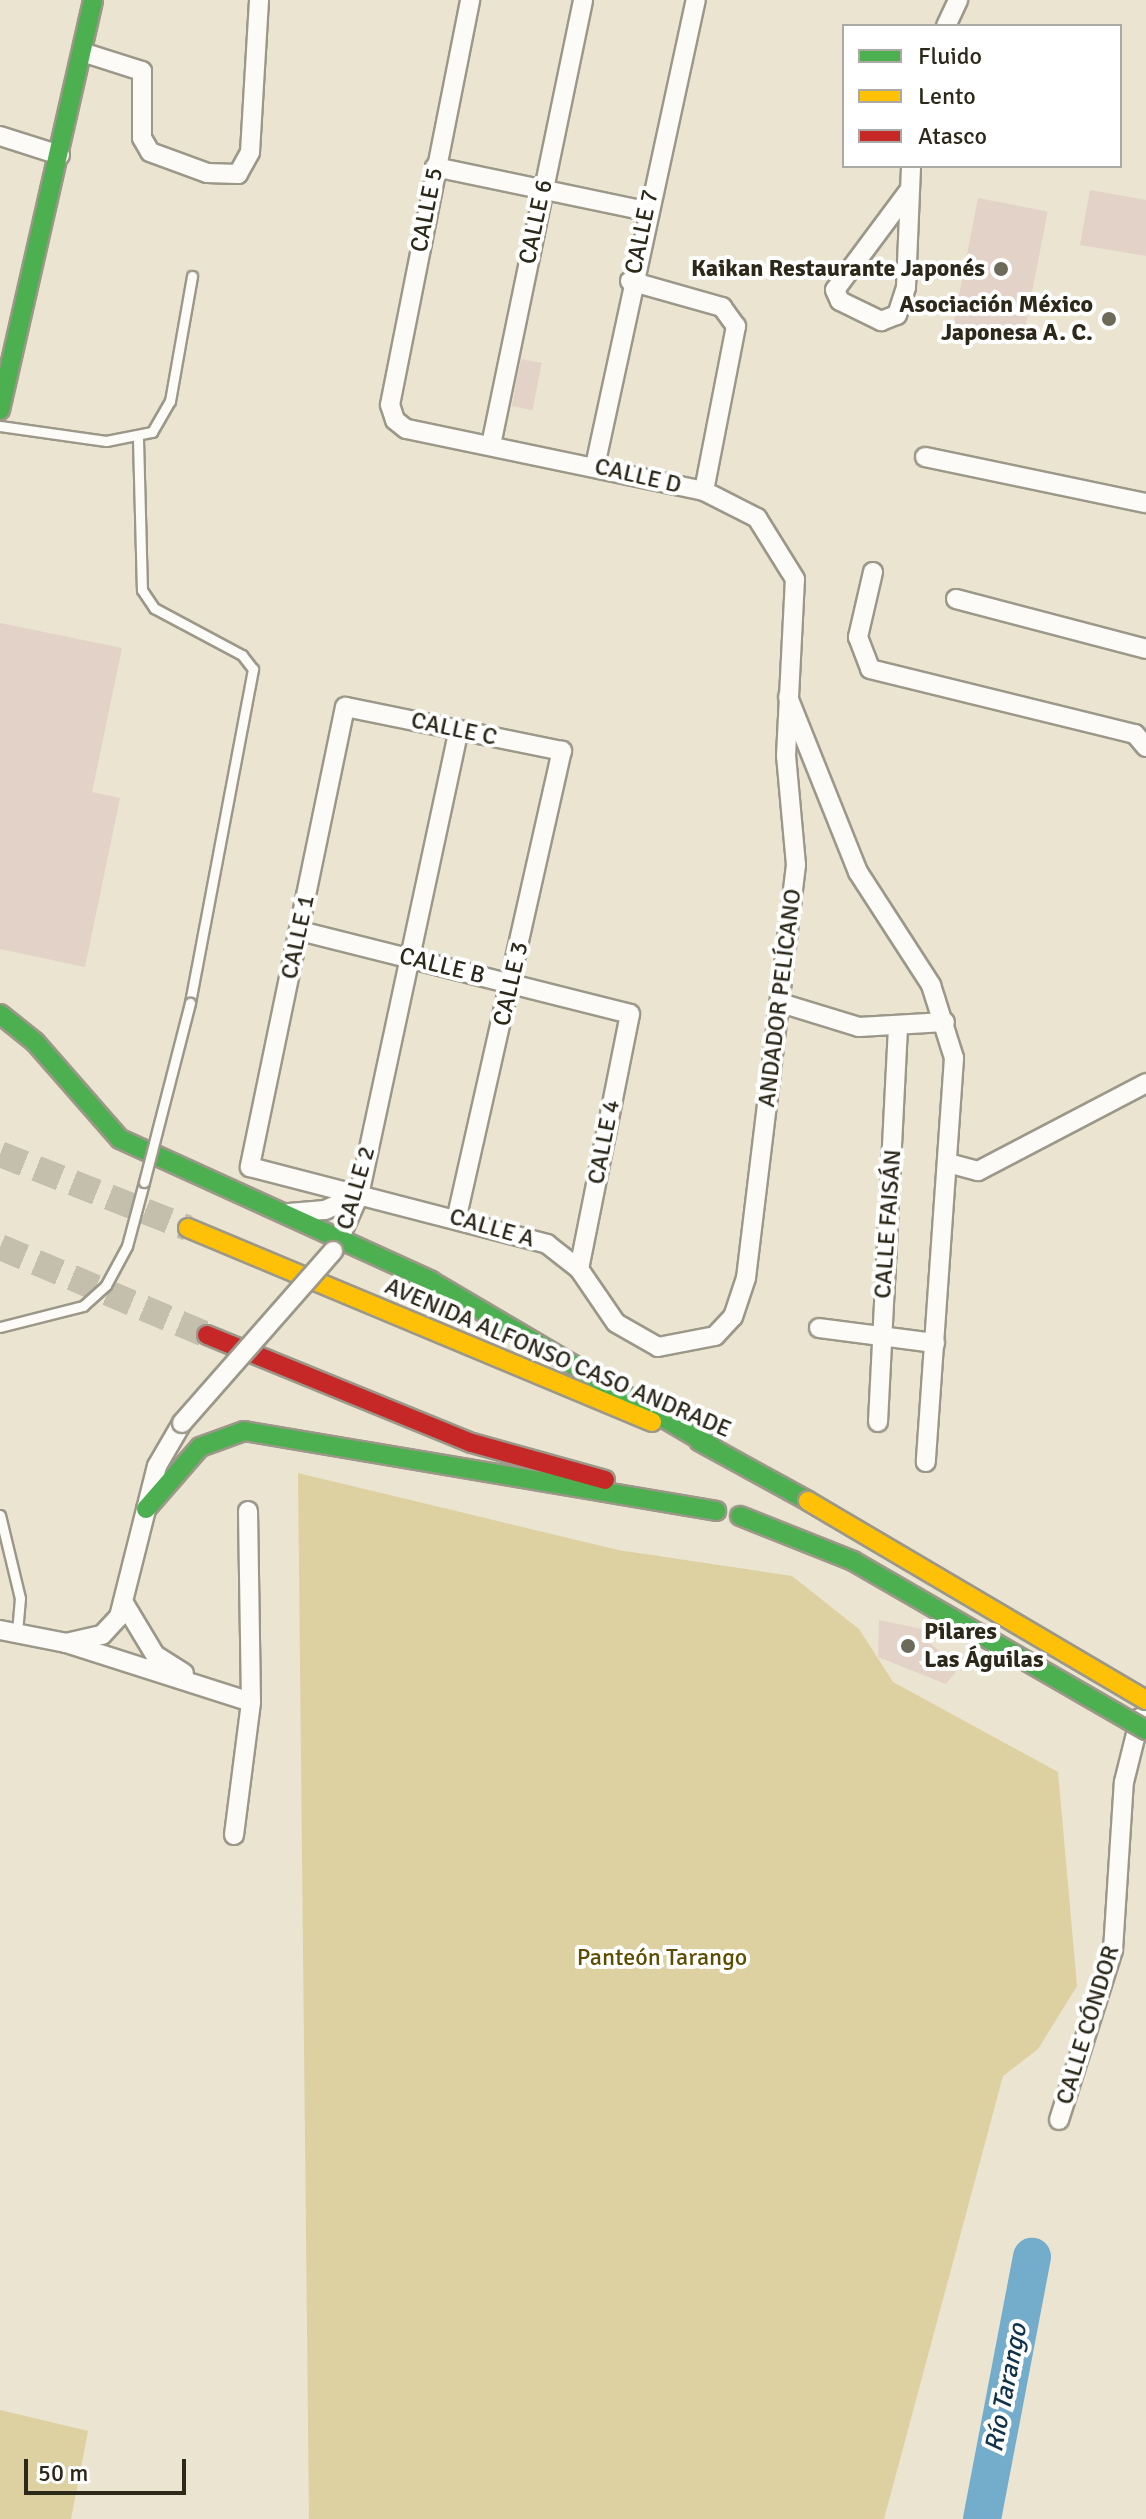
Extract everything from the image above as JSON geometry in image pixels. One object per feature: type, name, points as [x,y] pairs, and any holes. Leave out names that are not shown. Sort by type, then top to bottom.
[{"type":"main road","points":[[0,410],[93,0]]},
{"type":"main road","points":[[0,1014],[35,1042],[120,1139],[283,1213],[337,1246],[431,1281],[713,1447]]},
{"type":"main road","name":"AVENIDA ALFONSO CASO ANDRADE","points":[[188,1228],[713,1447],[1146,1700]]},
{"type":"main road","points":[[207,1335],[472,1443],[716,1511]]},
{"type":"main road","points":[[146,1509],[200,1447],[244,1431],[740,1516],[853,1561],[1142,1742]]},
{"type":"street","points":[[82,52],[122,62],[142,71],[142,138],[150,152],[207,173],[238,174],[251,138],[259,0]]},
{"type":"street","name":"CALLE 5","points":[[395,420],[390,405],[470,0]]},
{"type":"street","name":"CALLE 6","points":[[491,445],[583,0]]},
{"type":"street","name":"CALLE 7","points":[[595,466],[630,281],[696,0]]},
{"type":"street","points":[[947,24],[958,0]]},
{"type":"street","points":[[0,136],[60,155]]},
{"type":"street","points":[[435,167],[646,211]]},
{"type":"street","points":[[908,192],[835,290],[840,301],[881,321],[897,315],[906,287],[911,168]]},
{"type":"street","points":[[630,281],[722,307],[736,326],[704,491]]},
{"type":"street","name":"CALLE D","points":[[395,420],[406,429],[704,491],[757,518],[782,549],[795,579],[795,629]]},
{"type":"street","points":[[925,457],[1146,503]]},
{"type":"street","points":[[873,572],[858,637],[870,669],[1135,734],[1146,747]]},
{"type":"street","points":[[956,599],[1146,649]]},
{"type":"street","name":"ANDADOR PELÍCANO","points":[[733,1317],[746,1278],[784,1004],[796,865],[787,695],[795,629]]},
{"type":"street","points":[[787,695],[858,872],[931,985],[954,1058],[926,1462]]},
{"type":"street","name":"CALLE C","points":[[345,707],[562,751]]},
{"type":"street","name":"CALLE 1","points":[[250,1167],[345,707]]},
{"type":"street","name":"CALLE 2","points":[[66,1643],[102,1635],[125,1605],[146,1509],[164,1449],[182,1423],[337,1246],[359,1195],[459,730]]},
{"type":"street","name":"CALLE 3","points":[[457,1216],[562,751]]},
{"type":"street","name":"CALLE B","points":[[300,931],[630,1014]]},
{"type":"street","points":[[784,1004],[859,1027],[945,1022]]},
{"type":"street","name":"CALLE 4","points":[[579,1269],[630,1014]]},
{"type":"street","name":"CALLE FAISÁN","points":[[878,1422],[898,1027]]},
{"type":"street","points":[[948,1163],[978,1171],[1146,1083]]},
{"type":"street","name":"CALLE A","points":[[250,1167],[457,1216],[547,1244],[579,1269],[616,1323],[658,1347],[715,1336],[733,1317]]},
{"type":"street","points":[[283,1213],[325,1210],[359,1195]]},
{"type":"street","points":[[819,1328],[880,1339],[935,1343]]},
{"type":"street","points":[[234,1835],[251,1702],[248,1511]]},
{"type":"street","points":[[125,1605],[155,1655],[221,1695]]},
{"type":"street","points":[[9,1632],[66,1643],[221,1695],[251,1702]]},
{"type":"street","name":"CALLE CÓNDOR","points":[[1059,2120],[1113,1950],[1124,1782],[1142,1742],[1146,1692]]},
{"type":"lane","points":[[0,426],[138,439],[152,432],[170,401],[192,276]]},
{"type":"lane","points":[[0,1327],[83,1306],[106,1285],[127,1246],[190,1003],[253,669],[242,655],[154,608],[142,590],[138,439]]},
{"type":"lane","points":[[0,1515],[2,1535],[20,1598],[9,1632]]},
{"type":"green space","name":"Panteón Tarango","points":[[298,1473],[618,1550],[792,1576],[859,1629],[893,1682],[1058,1772],[1077,1986],[1038,2049],[1003,2076],[884,2519],[309,2519]]},
{"type":"green space","points":[[0,2410],[88,2431],[71,2519],[0,2519]]},
{"type":"building","points":[[1090,190],[1146,200],[1146,256],[1080,245]]},
{"type":"building","name":"Kaikan Restaurante Japonés","points":[[978,198],[1048,212],[1023,340],[953,327]]},
{"type":"building","points":[[521,359],[542,363],[532,410],[512,406]]},
{"type":"building","points":[[0,623],[122,648],[92,792],[120,798],[85,967],[0,949]]},
{"type":"building","points":[[879,1620],[927,1630],[925,1639],[959,1668],[946,1684],[878,1657]]},
{"type":"waterway","name":"Río Tarango","points":[[982,2519],[1032,2257]]},
{"type":"tunnel","points":[[0,1154],[188,1228]]},
{"type":"tunnel","points":[[0,1247],[207,1335]]},
{"type":"traffic: fast","points":[[0,410],[93,0]]},
{"type":"traffic: fast","points":[[0,1014],[35,1042],[120,1139],[431,1281],[713,1447]]},
{"type":"traffic: fast","points":[[146,1509],[200,1447],[244,1431],[716,1511]]},
{"type":"traffic: fast","points":[[699,1441],[808,1501]]},
{"type":"traffic: fast","points":[[740,1516],[853,1561],[1146,1730]]},
{"type":"traffic: slow","points":[[188,1228],[652,1422]]},
{"type":"traffic: slow","points":[[808,1501],[1146,1700]]},
{"type":"traffic: jam","points":[[207,1335],[472,1443],[605,1480]]},
{"type":"place","name":"Kaikan Restaurante Japonés","points":[[1001,269]]},
{"type":"place","name":"Asociación México Japonesa A. C.","points":[[1109,319]]},
{"type":"place","name":"Pilares Las Águilas","points":[[908,1646]]}]
